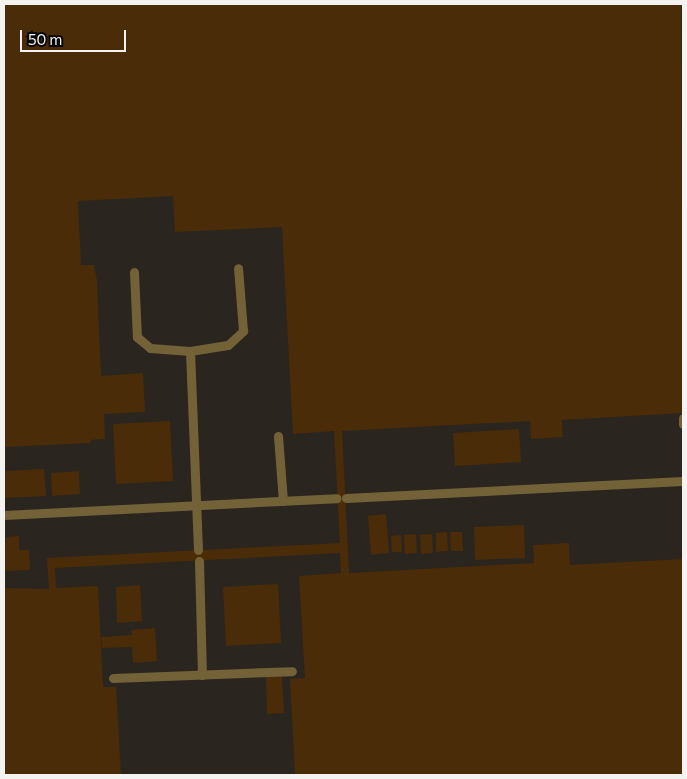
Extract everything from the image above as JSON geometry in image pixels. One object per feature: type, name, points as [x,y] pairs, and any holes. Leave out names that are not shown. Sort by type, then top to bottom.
[{"type":"lane","points":[[134,272],[137,337],[150,348],[190,351],[228,345],[243,331],[238,268]]},
{"type":"lane","points":[[190,351],[198,550]]},
{"type":"lane","points":[[683,418],[683,424]]},
{"type":"lane","points":[[278,436],[283,501]]},
{"type":"lane","points":[[4,515],[683,481]]},
{"type":"lane","points":[[199,561],[202,675]]},
{"type":"lane","points":[[113,678],[292,671]]},
{"type":"shaded area","points":[[4,4],[683,4],[683,775],[4,775]]},
{"type":"building","points":[[4,4],[681,4],[683,413],[562,420],[563,437],[531,439],[530,421],[342,431],[349,573],[534,563],[533,545],[569,543],[570,565],[683,559],[683,775],[295,775],[290,679],[305,678],[299,576],[341,573],[340,553],[55,568],[56,588],[98,586],[103,687],[116,687],[121,775],[4,775],[4,588],[49,589],[47,558],[340,543],[334,431],[293,434],[282,227],[175,232],[173,196],[78,201],[81,265],[94,265],[97,281],[101,376],[143,373],[145,412],[104,414],[105,439],[90,440],[91,443],[4,447]]},
{"type":"building","points":[[170,421],[173,481],[116,484],[113,424]]},
{"type":"building","points":[[519,429],[521,462],[455,466],[453,433]]},
{"type":"building","points":[[44,469],[46,496],[4,498],[4,471]]},
{"type":"building","points":[[79,471],[80,494],[52,496],[51,473]]},
{"type":"building","points":[[386,514],[389,553],[371,555],[368,516]]},
{"type":"building","points":[[524,525],[525,558],[475,560],[474,527]]},
{"type":"building","points":[[447,532],[448,551],[436,552],[436,533]]},
{"type":"building","points":[[450,532],[462,532],[463,551],[451,551]]},
{"type":"building","points":[[416,534],[417,553],[405,554],[404,535]]},
{"type":"building","points":[[432,534],[433,553],[421,554],[420,535]]},
{"type":"building","points":[[401,535],[402,552],[392,552],[391,536]]},
{"type":"building","points":[[19,536],[19,550],[29,550],[30,570],[4,571],[6,537]]},
{"type":"building","points":[[278,584],[281,643],[226,646],[223,587]]},
{"type":"building","points":[[140,585],[142,621],[117,623],[116,587]]},
{"type":"building","points":[[155,628],[157,661],[133,663],[132,647],[102,648],[101,637],[132,635],[131,630]]},
{"type":"building","points":[[266,677],[282,677],[284,713],[267,714]]}]
